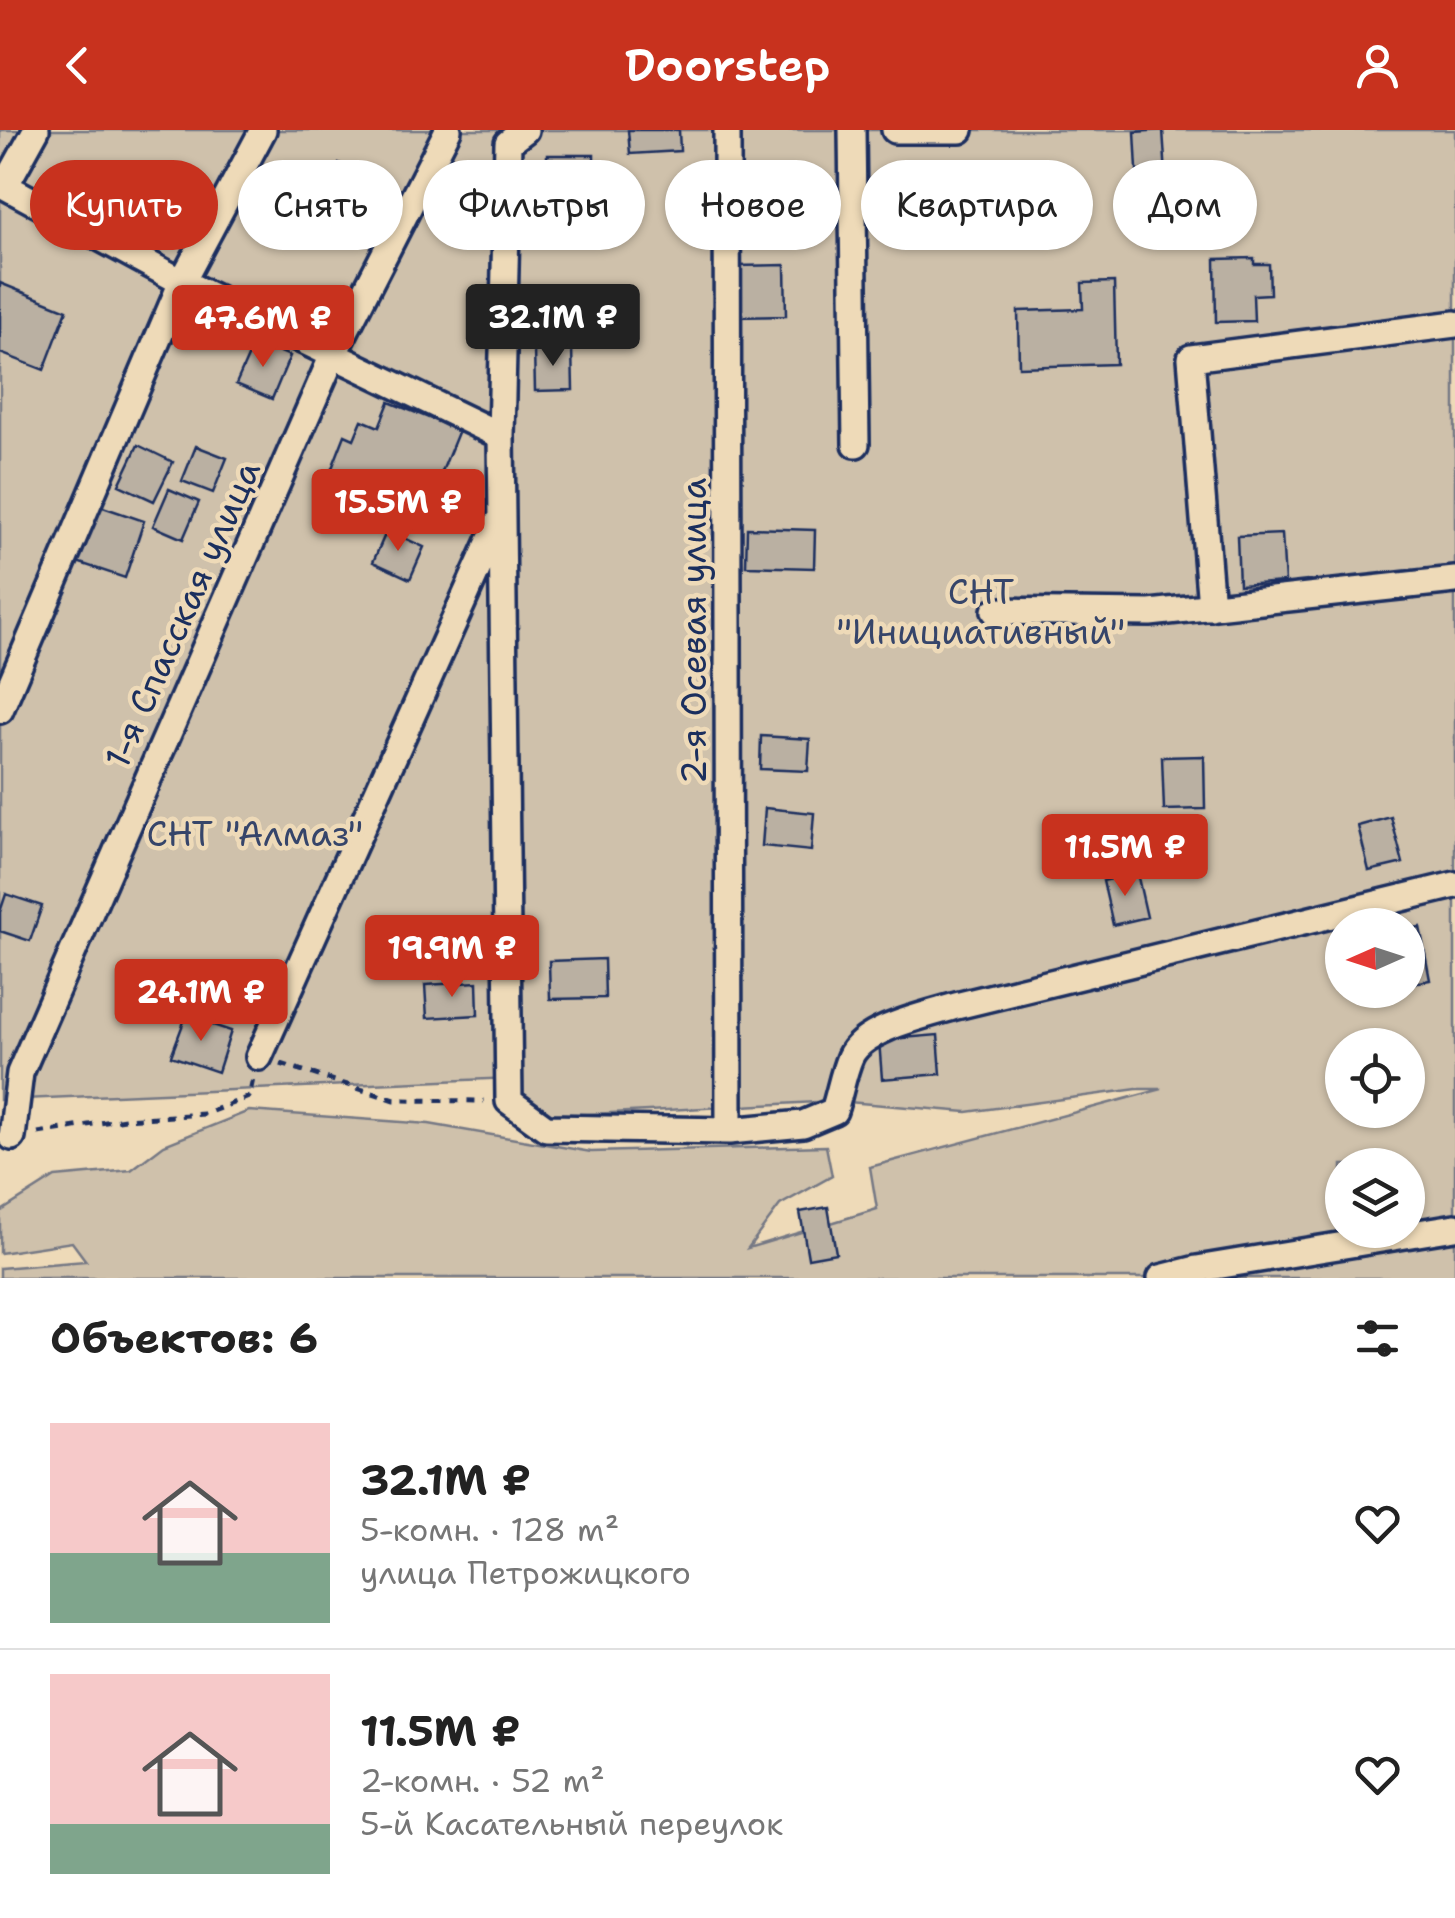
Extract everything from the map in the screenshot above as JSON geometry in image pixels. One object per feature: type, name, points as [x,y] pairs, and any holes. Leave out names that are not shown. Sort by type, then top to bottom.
[{"type":"street","points":[[36,130],[5,186],[182,282],[501,436]]},
{"type":"street","points":[[0,710],[182,282],[263,130]]},
{"type":"street","name":"1-я Спасская улица","points":[[12,1137],[20,1074],[332,355],[448,130]]},
{"type":"street","points":[[525,130],[508,143],[501,436],[509,1101],[546,1128],[730,1131],[803,1124],[834,1111],[851,1053],[870,1035],[956,1006],[1455,885]]},
{"type":"street","name":"2-я Осевая улица","points":[[727,130],[730,1131]]},
{"type":"street","points":[[852,130],[856,444]]},
{"type":"street","points":[[895,130],[960,130]]},
{"type":"street","points":[[1212,606],[1191,358],[1455,324]]},
{"type":"street","points":[[259,1056],[502,514]]},
{"type":"street","points":[[994,611],[1150,613],[1455,580]]},
{"type":"street","points":[[1160,1278],[1197,1268],[1455,1227]]},
{"type":"path","points":[[12,1137],[126,1119],[204,1114],[248,1097],[259,1056],[395,1100],[509,1101]]},
{"type":"green space","points":[[0,130],[1455,130],[1455,1278],[0,1278],[0,1268],[86,1261],[72,1242],[0,1253],[0,1212],[55,1177],[131,1170],[164,1145],[249,1111],[429,1124],[591,1152],[826,1146],[832,1176],[780,1205],[748,1248],[877,1209],[870,1167],[1162,1089],[967,1112],[836,1101],[516,1118],[511,1078],[0,1100]]},
{"type":"building","points":[[628,130],[679,130],[680,151],[630,154]]},
{"type":"building","points":[[1163,130],[1165,160],[1136,160],[1135,132]]},
{"type":"building","points":[[547,155],[594,155],[594,160],[547,160]]},
{"type":"building","points":[[1254,258],[1254,264],[1269,264],[1270,294],[1253,295],[1254,321],[1216,322],[1215,259]]},
{"type":"building","points":[[785,265],[786,316],[736,317],[735,266]]},
{"type":"building","points":[[1114,282],[1116,364],[1019,367],[1018,311],[1083,309],[1082,283]]},
{"type":"building","points":[[0,283],[67,310],[44,370],[0,353]]},
{"type":"building","points":[[255,341],[290,356],[272,399],[236,384]]},
{"type":"building","points":[[572,347],[573,390],[535,391],[534,348]]},
{"type":"building","points":[[389,402],[459,430],[430,501],[388,485],[372,526],[318,504],[345,435],[354,439],[362,420],[379,427]]},
{"type":"building","points":[[138,445],[173,462],[154,501],[119,485]]},
{"type":"building","points":[[196,446],[227,458],[213,493],[182,481]]},
{"type":"building","points":[[169,489],[199,502],[183,539],[153,526]]},
{"type":"building","points":[[94,504],[144,521],[125,578],[74,561]]},
{"type":"building","points":[[747,528],[815,530],[814,568],[746,566]]},
{"type":"building","points":[[387,530],[424,547],[410,579],[373,562]]},
{"type":"building","points":[[1282,534],[1285,582],[1239,585],[1237,536]]},
{"type":"building","points":[[761,736],[810,739],[808,771],[760,769]]},
{"type":"building","points":[[1204,756],[1205,809],[1164,810],[1162,757]]},
{"type":"building","points":[[765,808],[814,813],[811,851],[762,846]]},
{"type":"building","points":[[1391,817],[1403,863],[1369,871],[1358,826]]},
{"type":"building","points":[[1137,873],[1147,917],[1113,925],[1103,881]]},
{"type":"building","points":[[6,894],[42,906],[30,941],[0,931],[0,912]]},
{"type":"building","points":[[1425,954],[1430,980],[1425,981]]},
{"type":"building","points":[[604,959],[605,998],[550,999],[549,961]]},
{"type":"building","points":[[477,982],[478,1015],[427,1018],[425,985]]},
{"type":"building","points":[[186,1016],[231,1031],[218,1072],[171,1056]]},
{"type":"building","points":[[938,1035],[941,1074],[882,1079],[879,1040]]},
{"type":"building","points":[[828,1207],[836,1253],[808,1258],[800,1212]]},
{"type":"park label","name":"СНТ \"Инициативный\"","points":[[981,611]]},
{"type":"park label","name":"СНТ \"Алмаз\"","points":[[255,833]]}]
